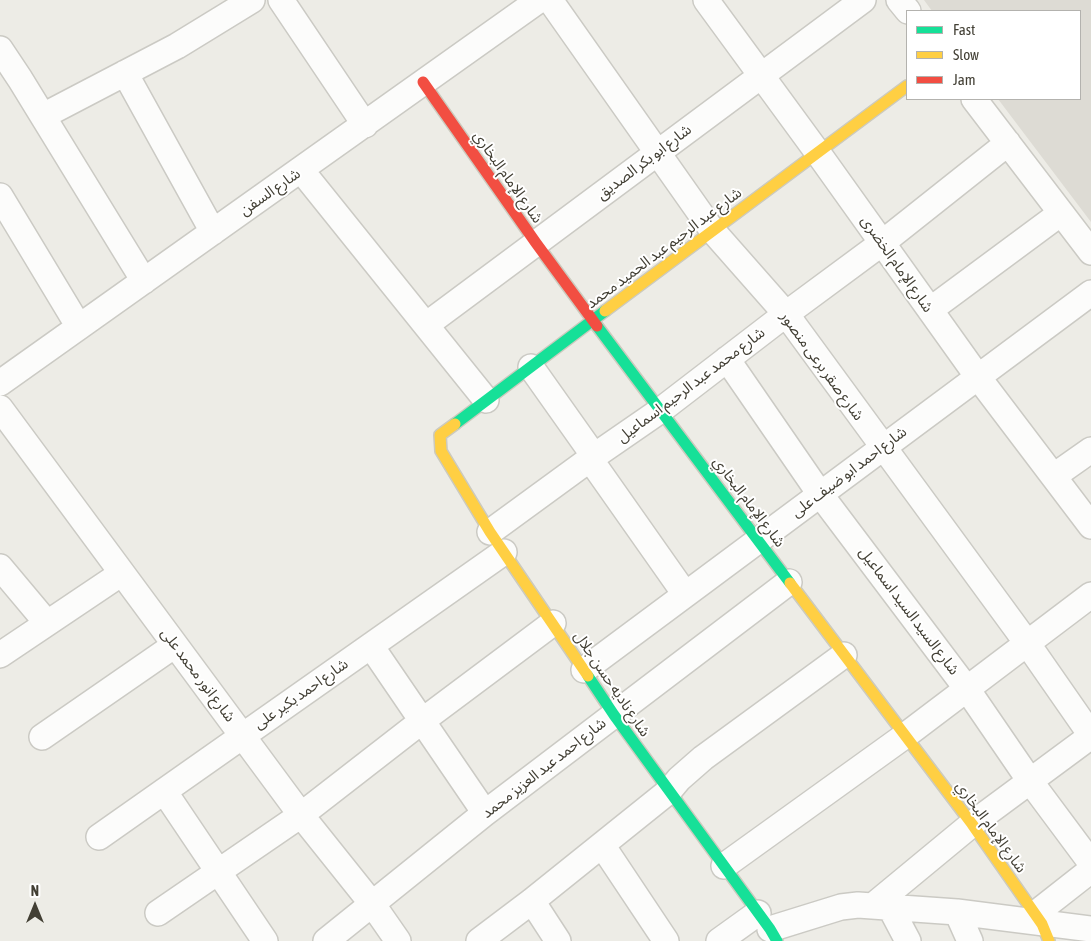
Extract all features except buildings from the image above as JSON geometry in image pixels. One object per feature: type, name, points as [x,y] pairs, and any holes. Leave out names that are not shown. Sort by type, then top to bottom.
[{"type":"street","points":[[43,116],[177,46],[252,0]]},
{"type":"street","points":[[281,0],[364,125]]},
{"type":"street","name":"شارع السفن","points":[[0,383],[539,0]]},
{"type":"street","name":"شارع صقر برعى منصور","points":[[550,0],[712,230],[786,314],[882,448],[1027,643],[1091,736]]},
{"type":"street","name":"شارع الإمام الخضرى","points":[[706,0],[978,377],[1091,526]]},
{"type":"street","name":"شارع ابو بكر الصديق","points":[[426,325],[863,0]]},
{"type":"street","points":[[899,0],[907,10]]},
{"type":"street","points":[[0,50],[43,116],[144,281]]},
{"type":"street","points":[[126,73],[213,232]]},
{"type":"street","name":"شارع الإمام البخاري","points":[[423,82],[536,243],[972,824],[1042,926]]},
{"type":"street","name":"شارع عبد الرحيم عبد الحميد محمد","points":[[440,435],[906,87]]},
{"type":"street","points":[[975,100],[1091,252]]},
{"type":"street","name":"شارع محمد عبد الرحيم اسماعيل","points":[[490,532],[592,457],[661,410],[882,243],[1008,143]]},
{"type":"street","points":[[301,170],[486,400]]},
{"type":"street","points":[[0,196],[79,327]]},
{"type":"street","points":[[930,310],[1061,213]]},
{"type":"street","name":"شارع احمد ابو ضيف على","points":[[584,670],[1091,293]]},
{"type":"street","name":"شارع السيد السيد اسماعيل","points":[[727,359],[820,494],[967,688],[1030,781],[1091,863]]},
{"type":"street","points":[[531,367],[685,594]]},
{"type":"street","name":"شارع انور محمد على","points":[[0,408],[301,815],[398,941]]},
{"type":"street","name":"شارع ناديه حسن جلال","points":[[440,435],[441,451],[490,532],[614,715],[768,928]]},
{"type":"street","points":[[1054,476],[1091,450]]},
{"type":"street","name":"شارع احمد بكير على","points":[[99,837],[504,552]]},
{"type":"street","points":[[0,567],[47,623]]},
{"type":"street","points":[[0,655],[122,573]]},
{"type":"street","name":"شارع احمد عبد العزيز محمد","points":[[326,941],[485,813],[789,582]]},
{"type":"street","points":[[724,866],[906,735],[1091,595]]},
{"type":"street","points":[[158,913],[301,815],[553,623]]},
{"type":"street","points":[[42,737],[175,645]]},
{"type":"street","points":[[371,646],[485,813]]},
{"type":"street","points":[[479,941],[669,791],[679,779],[703,758],[844,655]]},
{"type":"street","points":[[882,906],[972,824],[1091,736]]},
{"type":"street","points":[[164,792],[265,941]]},
{"type":"street","points":[[602,845],[666,941]]},
{"type":"street","points":[[1042,926],[1091,870]]},
{"type":"street","points":[[532,901],[558,941]]},
{"type":"street","points":[[719,941],[840,908],[858,905],[957,912],[1042,926],[1091,929]]},
{"type":"street","points":[[882,906],[908,941]]},
{"type":"street","points":[[957,912],[970,941]]},
{"type":"shaded area","points":[[924,0],[1091,0],[1091,222],[999,100],[1081,100],[1081,10],[931,10]]},
{"type":"traffic: fast","points":[[455,424],[605,311]]},
{"type":"traffic: fast","points":[[597,326],[790,583]]},
{"type":"traffic: fast","points":[[588,676],[777,941]]},
{"type":"traffic: slow","points":[[605,311],[906,87]]},
{"type":"traffic: slow","points":[[455,424],[440,435],[441,451],[490,532],[588,676]]},
{"type":"traffic: slow","points":[[790,583],[972,824],[1042,924],[1049,941]]},
{"type":"traffic: jam","points":[[423,82],[597,326]]}]
